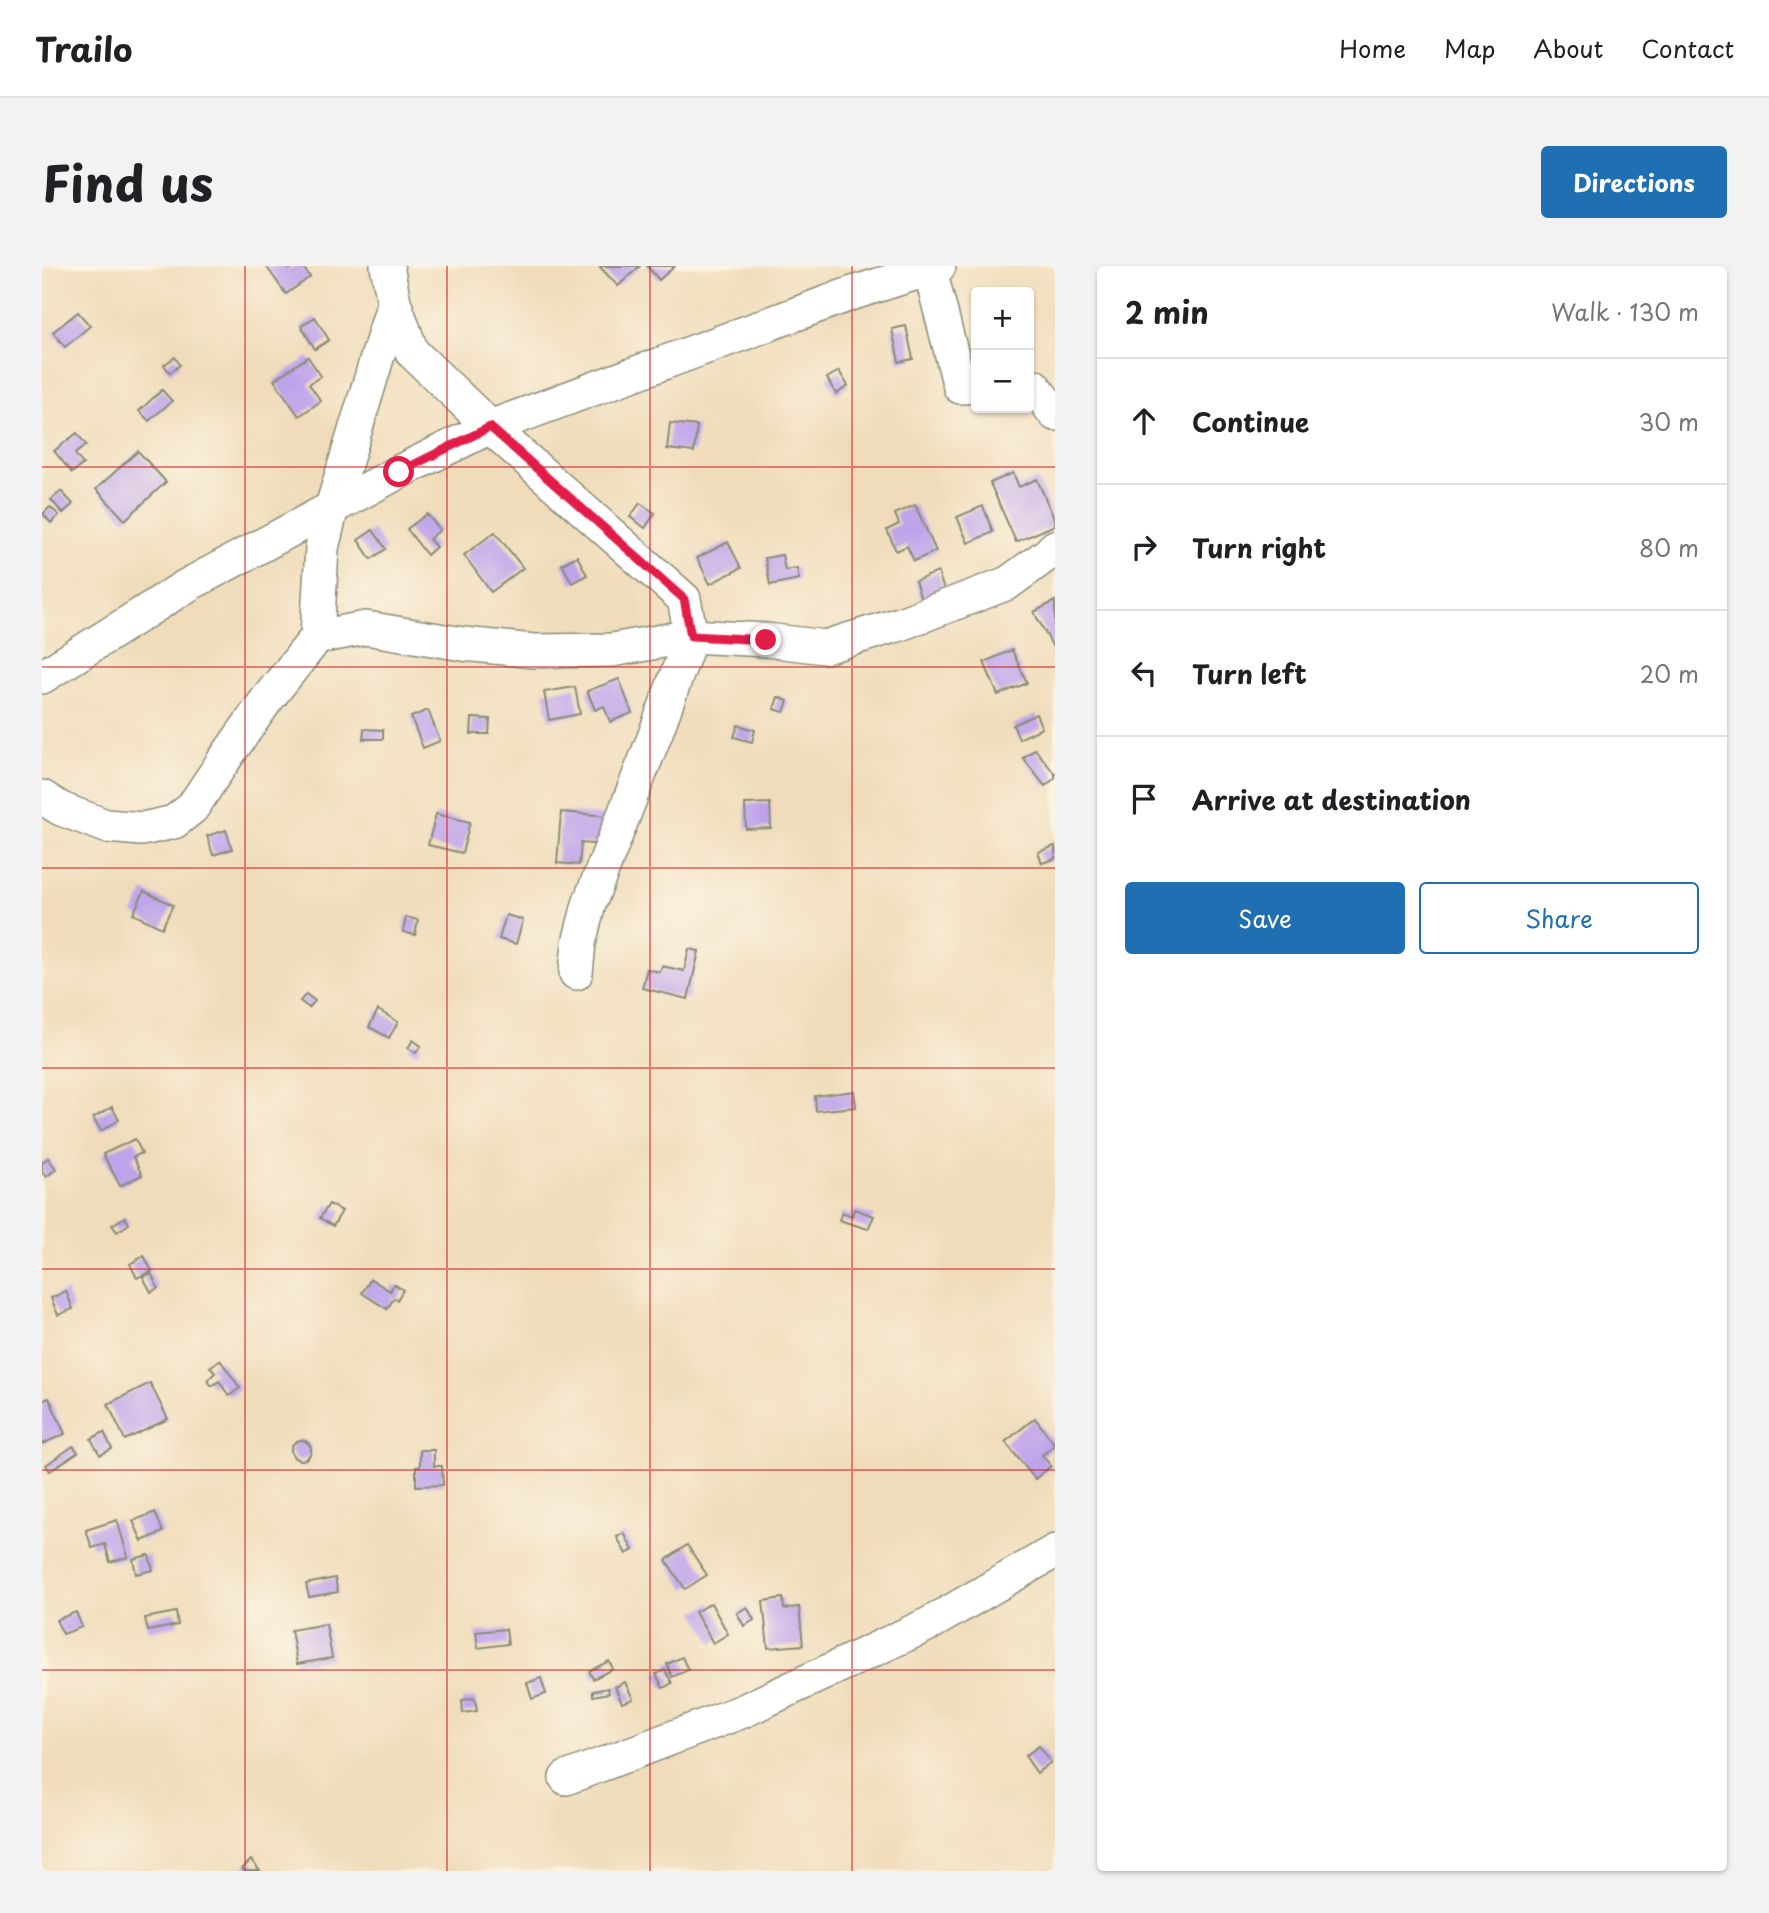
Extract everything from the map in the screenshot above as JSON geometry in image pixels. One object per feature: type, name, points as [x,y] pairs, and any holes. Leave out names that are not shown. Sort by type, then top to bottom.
[{"type":"street","points":[[387,266],[394,302],[412,352],[490,427],[684,599],[691,636],[590,904],[579,943],[576,973]]},
{"type":"street","points":[[42,677],[186,586],[332,507],[490,427],[849,294],[935,268],[960,387],[971,386]]},
{"type":"street","points":[[42,797],[61,809],[106,826],[142,828],[174,822],[192,808],[265,702],[317,637],[322,548],[394,302]]},
{"type":"street","points":[[1034,386],[1055,414]]},
{"type":"street","points":[[317,637],[366,628],[463,644],[534,650],[612,649],[691,636],[766,640],[825,647],[900,624],[1007,583],[1055,547]]},
{"type":"street","points":[[566,1778],[743,1711],[929,1624],[1055,1551]]},
{"type":"building","points":[[266,266],[287,266],[290,269],[302,266],[310,277],[286,294]]},
{"type":"building","points":[[599,266],[640,266],[618,286]]},
{"type":"building","points":[[647,266],[675,266],[659,280]]},
{"type":"building","points":[[78,312],[90,326],[65,347],[53,332]]},
{"type":"building","points":[[315,317],[329,340],[315,349],[301,326]]},
{"type":"building","points":[[906,326],[913,359],[899,362],[892,329]]},
{"type":"building","points":[[175,357],[180,365],[170,373],[164,365]]},
{"type":"building","points":[[308,357],[321,376],[309,384],[321,401],[299,416],[274,380]]},
{"type":"building","points":[[839,371],[848,386],[836,394],[827,378]]},
{"type":"building","points":[[162,390],[172,401],[149,421],[139,411]]},
{"type":"building","points":[[670,423],[697,426],[694,452],[667,449]]},
{"type":"building","points":[[77,433],[86,445],[75,454],[83,464],[72,473],[54,451]]},
{"type":"building","points":[[138,451],[166,482],[125,520],[96,489]]},
{"type":"building","points":[[1013,473],[1019,487],[1037,479],[1055,521],[1055,525],[1016,542],[990,483]]},
{"type":"building","points":[[61,491],[73,504],[63,513],[51,500]]},
{"type":"building","points":[[640,503],[655,513],[645,528],[630,517]]},
{"type":"building","points":[[915,505],[936,551],[914,561],[907,546],[896,551],[887,530],[899,524],[895,514]]},
{"type":"building","points":[[983,506],[993,532],[968,543],[957,517]]},
{"type":"building","points":[[50,507],[59,515],[51,523],[43,514]]},
{"type":"building","points":[[427,514],[440,530],[429,539],[436,547],[427,555],[407,529]]},
{"type":"building","points":[[373,530],[386,549],[371,559],[358,540]]},
{"type":"building","points":[[495,532],[523,568],[491,592],[464,555]]},
{"type":"building","points":[[728,542],[741,568],[710,584],[697,558]]},
{"type":"building","points":[[782,555],[785,570],[797,568],[799,579],[770,585],[765,558]]},
{"type":"building","points":[[577,556],[587,575],[572,583],[562,564]]},
{"type":"building","points":[[938,572],[944,590],[921,599],[915,581]]},
{"type":"building","points":[[1055,601],[1055,651],[1034,612]]},
{"type":"building","points":[[1012,650],[1027,683],[998,695],[984,662]]},
{"type":"building","points":[[619,679],[632,713],[610,722],[604,706],[595,710],[587,691]]},
{"type":"building","points":[[575,687],[580,714],[549,720],[544,692]]},
{"type":"building","points":[[778,697],[788,701],[784,712],[774,709]]},
{"type":"building","points":[[428,710],[440,741],[423,748],[411,717]]},
{"type":"building","points":[[1036,714],[1042,728],[1019,739],[1013,725]]},
{"type":"building","points":[[472,718],[490,719],[489,734],[471,734]]},
{"type":"building","points":[[738,725],[755,730],[752,742],[734,737]]},
{"type":"building","points":[[364,729],[383,730],[383,739],[363,739]]},
{"type":"building","points":[[1035,749],[1055,774],[1055,778],[1045,786],[1023,758]]},
{"type":"building","points":[[770,803],[771,828],[746,829],[745,804]]},
{"type":"building","points":[[561,812],[607,816],[604,845],[581,843],[579,865],[557,863]]},
{"type":"building","points":[[436,814],[470,822],[462,853],[428,845]]},
{"type":"building","points":[[226,830],[232,849],[213,855],[207,836]]},
{"type":"building","points":[[1055,846],[1055,859],[1042,863],[1038,852]]},
{"type":"building","points":[[144,891],[173,905],[162,928],[133,914]]},
{"type":"building","points":[[506,915],[523,920],[516,944],[499,939]]},
{"type":"building","points":[[406,917],[418,920],[415,935],[403,932]]},
{"type":"building","points":[[689,949],[699,951],[688,999],[642,988],[647,969],[660,972],[662,966],[684,971]]},
{"type":"building","points":[[306,994],[315,1001],[309,1008],[300,1001]]},
{"type":"building","points":[[378,1010],[398,1022],[389,1038],[369,1027]]},
{"type":"building","points":[[413,1040],[421,1046],[416,1053],[408,1048]]},
{"type":"building","points":[[854,1091],[856,1107],[816,1111],[815,1096]]},
{"type":"building","points":[[112,1107],[119,1120],[101,1131],[93,1118]]},
{"type":"building","points":[[135,1139],[142,1153],[133,1157],[142,1175],[120,1186],[103,1154]]},
{"type":"building","points":[[48,1158],[56,1169],[46,1177],[42,1172],[42,1163]]},
{"type":"building","points":[[329,1204],[342,1211],[333,1226],[320,1218]]},
{"type":"building","points":[[854,1209],[874,1216],[868,1229],[839,1220],[842,1212],[852,1216]]},
{"type":"building","points":[[125,1217],[129,1224],[117,1232],[112,1225]]},
{"type":"building","points":[[144,1256],[152,1271],[137,1278],[130,1264]]},
{"type":"building","points":[[151,1273],[158,1288],[151,1292],[143,1277]]},
{"type":"building","points":[[371,1279],[390,1291],[394,1284],[403,1290],[387,1309],[362,1293]]},
{"type":"building","points":[[66,1291],[73,1309],[58,1315],[51,1298]]},
{"type":"building","points":[[220,1360],[240,1388],[229,1396],[219,1381],[212,1386],[207,1380],[215,1373],[210,1367]]},
{"type":"building","points":[[150,1383],[168,1419],[125,1440],[108,1404]]},
{"type":"building","points":[[49,1398],[65,1434],[42,1444],[42,1401]]},
{"type":"building","points":[[1035,1418],[1055,1445],[1042,1455],[1051,1466],[1035,1479],[1005,1442]]},
{"type":"building","points":[[104,1432],[112,1449],[100,1455],[91,1439]]},
{"type":"building","points":[[301,1440],[308,1443],[311,1450],[308,1457],[301,1460],[294,1457],[291,1450],[294,1443]]},
{"type":"building","points":[[73,1446],[78,1452],[50,1471],[46,1465]]},
{"type":"building","points":[[420,1450],[434,1450],[434,1466],[442,1466],[443,1485],[416,1486]]},
{"type":"building","points":[[155,1512],[163,1532],[142,1541],[133,1521]]},
{"type":"building","points":[[117,1520],[128,1557],[110,1562],[105,1544],[92,1548],[86,1530]]},
{"type":"building","points":[[624,1533],[633,1550],[626,1554],[617,1537]]},
{"type":"building","points":[[687,1545],[707,1575],[685,1589],[666,1560]]},
{"type":"building","points":[[149,1555],[153,1570],[136,1574],[133,1559]]},
{"type":"building","points":[[335,1578],[338,1592],[309,1597],[306,1584]]},
{"type":"building","points":[[783,1598],[784,1609],[799,1607],[803,1645],[768,1648],[763,1601]]},
{"type":"building","points":[[711,1603],[728,1634],[713,1643],[695,1612]]},
{"type":"building","points":[[747,1607],[754,1620],[744,1626],[737,1613]]},
{"type":"building","points":[[76,1612],[82,1627],[63,1634],[56,1620]]},
{"type":"building","points":[[176,1612],[178,1625],[148,1631],[145,1618]]},
{"type":"building","points":[[326,1624],[332,1658],[297,1664],[291,1630]]},
{"type":"building","points":[[506,1629],[508,1644],[478,1648],[476,1632]]},
{"type":"building","points":[[682,1657],[688,1670],[672,1677],[667,1664]]},
{"type":"building","points":[[609,1661],[613,1669],[593,1679],[589,1671]]},
{"type":"building","points":[[665,1670],[672,1683],[663,1688],[656,1674]]},
{"type":"building","points":[[541,1678],[546,1694],[532,1699],[527,1683]]},
{"type":"building","points":[[625,1682],[633,1699],[622,1703],[615,1687]]},
{"type":"building","points":[[608,1688],[609,1693],[593,1696],[593,1691]]},
{"type":"building","points":[[475,1698],[477,1711],[463,1713],[462,1700]]},
{"type":"building","points":[[1039,1746],[1051,1762],[1037,1773],[1025,1756]]},
{"type":"building","points":[[251,1860],[260,1871],[242,1869]]},
{"type":"route","points":[[399,472],[490,427],[684,599],[691,636],[766,640]]}]
